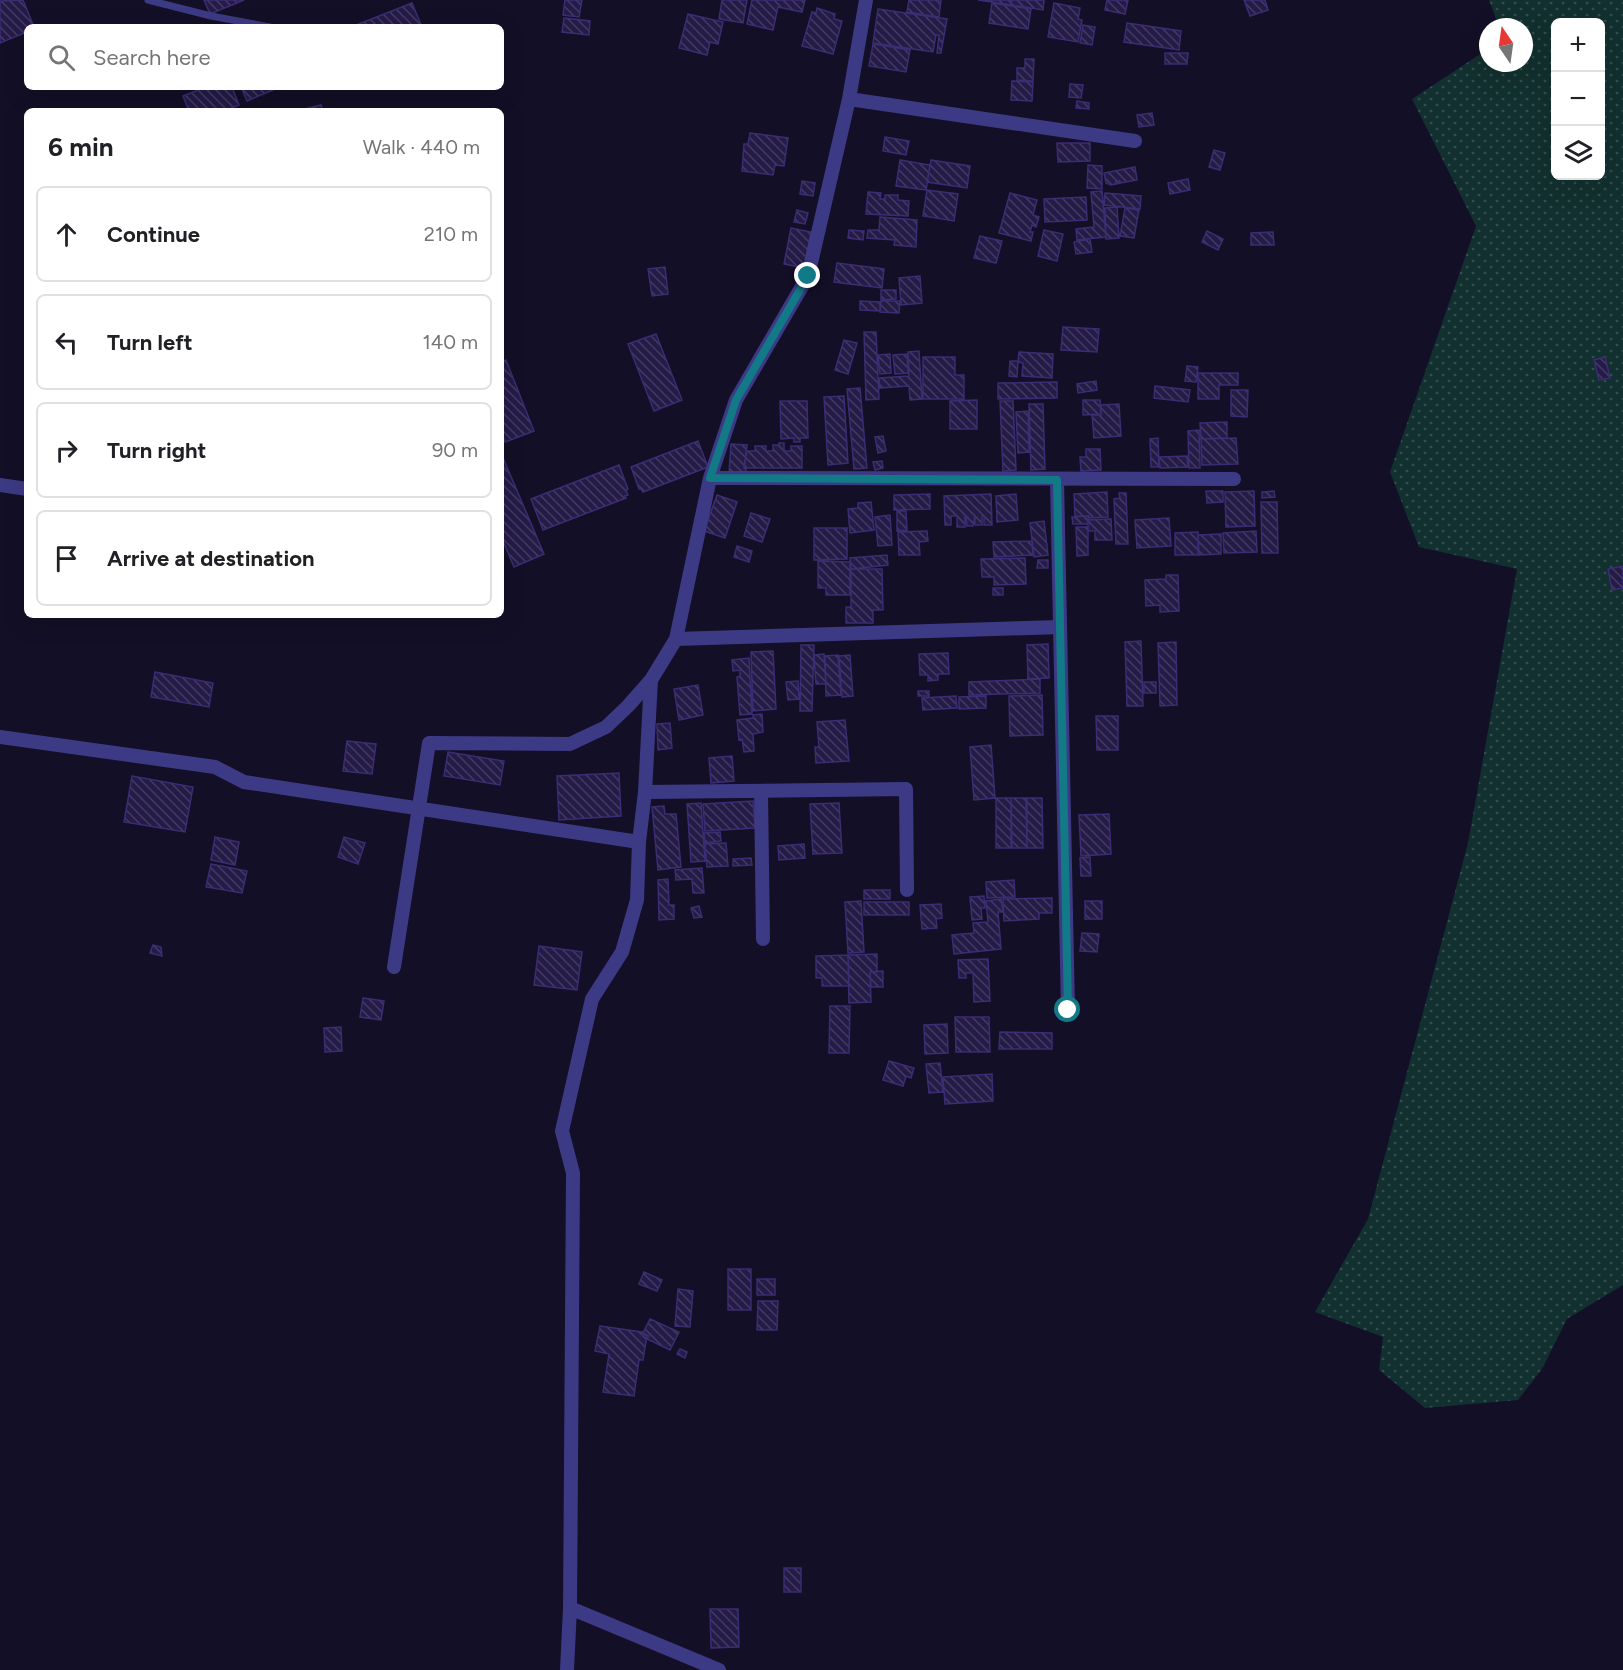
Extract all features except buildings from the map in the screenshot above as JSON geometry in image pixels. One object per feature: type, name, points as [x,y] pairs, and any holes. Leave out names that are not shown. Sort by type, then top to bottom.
[{"type":"street","points":[[394,967],[429,743],[570,744],[606,727],[628,706],[651,680],[676,639],[710,478],[736,400],[808,276],[849,99],[866,0]]},
{"type":"street","points":[[849,99],[1135,141]]},
{"type":"street","points":[[710,478],[1234,479]]},
{"type":"street","points":[[1057,480],[1068,1010]]},
{"type":"street","points":[[0,485],[24,489]]},
{"type":"street","points":[[676,639],[1060,627]]},
{"type":"street","points":[[567,1670],[570,1608],[573,1173],[562,1131],[592,999],[622,952],[637,900],[651,680]]},
{"type":"street","points":[[0,737],[215,767],[244,782],[639,842]]},
{"type":"street","points":[[645,792],[906,789],[907,890]]},
{"type":"street","points":[[761,791],[763,939]]},
{"type":"street","points":[[570,1608],[719,1670]]},
{"type":"lane","points":[[148,0],[254,24]]},
{"type":"green space","points":[[1489,0],[1623,0],[1623,1285],[1567,1319],[1542,1369],[1518,1400],[1425,1408],[1379,1370],[1383,1337],[1315,1312],[1368,1219],[1468,843],[1517,569],[1419,547],[1390,472],[1476,226],[1412,99],[1479,55],[1479,72],[1533,72],[1533,18],[1496,18]]},
{"type":"route","points":[[808,276],[736,400],[710,478],[1057,480],[1068,1010]]}]
